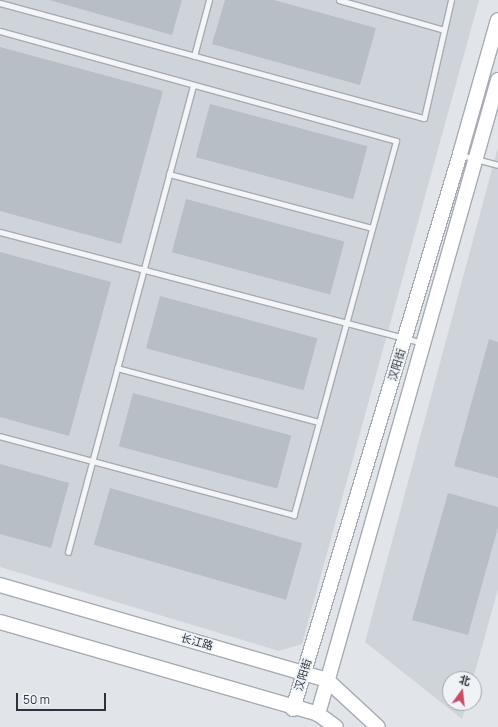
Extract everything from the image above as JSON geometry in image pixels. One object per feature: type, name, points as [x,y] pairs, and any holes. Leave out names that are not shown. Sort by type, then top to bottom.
[{"type":"main road","name":"汉阳街","points":[[293,709],[460,154],[498,20]]},
{"type":"main road","name":"汉阳街","points":[[318,714],[477,159],[498,80]]},
{"type":"main road","name":"长江路","points":[[0,585],[327,680],[378,727]]},
{"type":"main road","points":[[0,622],[293,709],[318,714],[336,727]]},
{"type":"lane","points":[[194,56],[209,0]]},
{"type":"lane","points":[[339,0],[444,30]]},
{"type":"lane","points":[[0,3],[424,118],[451,0]]},
{"type":"lane","points":[[0,31],[396,140],[294,515],[0,436]]},
{"type":"lane","points":[[68,552],[194,85]]},
{"type":"lane","points":[[460,154],[498,165]]},
{"type":"lane","points":[[169,174],[372,228]]},
{"type":"lane","points":[[0,232],[424,343]]},
{"type":"lane","points":[[117,368],[319,422]]},
{"type":"shaded area","points":[[0,0],[479,0],[302,644],[279,651],[0,567]]},
{"type":"shaded area","points":[[498,147],[498,589],[475,671],[442,671],[442,703],[365,642]]},
{"type":"shaded area","points":[[452,711],[464,711],[462,719]]},
{"type":"building","points":[[49,0],[182,0],[172,35]]},
{"type":"building","points":[[225,0],[274,0],[376,28],[360,85],[212,44]]},
{"type":"building","points":[[0,47],[163,91],[121,244],[0,211]]},
{"type":"building","points":[[210,104],[367,146],[353,199],[196,157]]},
{"type":"building","points":[[186,199],[344,241],[330,295],[172,252]]},
{"type":"building","points":[[0,252],[111,282],[69,436],[0,417]]},
{"type":"building","points":[[160,296],[317,338],[303,390],[146,348]]},
{"type":"building","points":[[489,339],[498,342],[498,478],[454,466]]},
{"type":"building","points":[[133,393],[291,435],[277,489],[119,446]]},
{"type":"building","points":[[0,464],[69,483],[51,548],[0,534]]},
{"type":"building","points":[[110,488],[302,543],[286,600],[94,545]]},
{"type":"building","points":[[448,493],[498,507],[498,527],[468,635],[412,620]]}]
